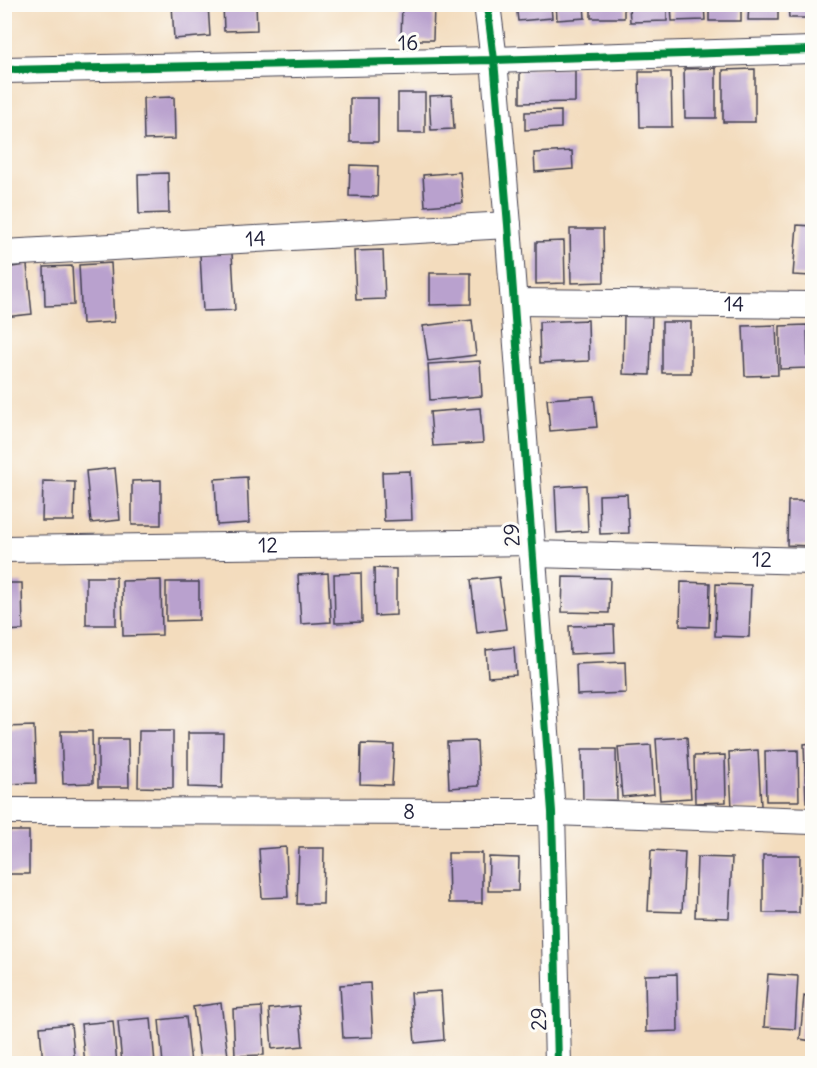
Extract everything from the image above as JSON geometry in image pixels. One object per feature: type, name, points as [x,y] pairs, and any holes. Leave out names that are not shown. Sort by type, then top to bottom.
[{"type":"street","name":"29","points":[[487,4],[508,225],[552,812],[558,1064]]},
{"type":"street","name":"16","points":[[4,70],[494,60],[813,50]]},
{"type":"street","name":"14","points":[[4,253],[508,225]]},
{"type":"street","name":"14","points":[[514,302],[813,305]]},
{"type":"street","name":"12","points":[[4,549],[531,548],[813,561]]},
{"type":"street","name":"8","points":[[4,811],[552,812],[813,821]]},
{"type":"building","points":[[172,4],[208,4],[210,36],[174,39]]},
{"type":"building","points":[[223,4],[256,4],[257,30],[224,31]]},
{"type":"building","points":[[402,4],[434,4],[433,40],[401,40]]},
{"type":"building","points":[[516,4],[551,4],[552,18],[518,21]]},
{"type":"building","points":[[556,4],[584,4],[585,18],[557,20]]},
{"type":"building","points":[[591,4],[624,4],[624,18],[591,18]]},
{"type":"building","points":[[629,4],[667,4],[667,21],[630,22]]},
{"type":"building","points":[[671,4],[704,4],[705,20],[672,21]]},
{"type":"building","points":[[709,4],[741,4],[741,21],[709,21]]},
{"type":"building","points":[[749,4],[778,4],[778,20],[748,20]]},
{"type":"building","points":[[788,4],[812,4],[812,18],[789,18]]},
{"type":"building","points":[[575,68],[575,102],[520,103],[520,69]]},
{"type":"building","points":[[716,68],[716,118],[685,118],[684,69]]},
{"type":"building","points":[[755,69],[755,122],[723,122],[723,70]]},
{"type":"building","points":[[639,72],[671,72],[672,127],[640,127]]},
{"type":"building","points":[[398,93],[425,93],[425,133],[398,133]]},
{"type":"building","points":[[452,95],[454,129],[431,130],[429,96]]},
{"type":"building","points":[[174,97],[175,139],[144,140],[143,98]]},
{"type":"building","points":[[350,98],[378,98],[378,142],[350,142]]},
{"type":"building","points":[[561,111],[561,128],[525,130],[525,112]]},
{"type":"building","points":[[572,151],[573,169],[535,172],[534,153]]},
{"type":"building","points":[[350,165],[378,166],[377,197],[349,196]]},
{"type":"building","points":[[460,172],[463,203],[425,206],[423,175]]},
{"type":"building","points":[[168,173],[169,213],[139,214],[138,174]]},
{"type":"building","points":[[797,225],[812,226],[812,276],[793,275]]},
{"type":"building","points":[[570,229],[603,229],[604,282],[571,283]]},
{"type":"building","points":[[564,241],[565,283],[536,284],[536,242]]},
{"type":"building","points":[[383,250],[385,299],[356,300],[354,251]]},
{"type":"building","points":[[232,253],[235,310],[203,311],[200,254]]},
{"type":"building","points":[[111,263],[114,322],[82,324],[79,265]]},
{"type":"building","points":[[27,265],[32,314],[4,317],[4,268]]},
{"type":"building","points":[[72,266],[74,305],[45,306],[44,267]]},
{"type":"building","points":[[430,273],[471,273],[471,304],[430,305]]},
{"type":"building","points":[[624,315],[652,315],[650,375],[623,374]]},
{"type":"building","points":[[472,320],[476,355],[428,361],[423,326]]},
{"type":"building","points":[[588,320],[589,361],[540,363],[539,322]]},
{"type":"building","points":[[662,322],[691,322],[691,373],[662,373]]},
{"type":"building","points":[[776,325],[778,375],[745,376],[743,326]]},
{"type":"building","points":[[807,325],[808,368],[780,369],[780,326]]},
{"type":"building","points":[[480,361],[482,396],[430,400],[428,364]]},
{"type":"building","points":[[594,396],[597,427],[550,431],[547,399]]},
{"type":"building","points":[[480,408],[483,443],[433,446],[430,412]]},
{"type":"building","points":[[115,468],[120,520],[91,523],[86,471]]},
{"type":"building","points":[[410,471],[412,520],[384,521],[382,472]]},
{"type":"building","points":[[247,477],[249,523],[217,525],[215,479]]},
{"type":"building","points":[[161,480],[161,525],[132,525],[132,481]]},
{"type":"building","points":[[43,481],[75,482],[74,521],[42,521]]},
{"type":"building","points":[[586,485],[588,531],[557,533],[555,487]]},
{"type":"building","points":[[627,494],[629,533],[600,534],[599,495]]},
{"type":"building","points":[[788,501],[812,501],[812,546],[787,545]]},
{"type":"building","points":[[374,568],[396,569],[396,615],[375,616]]},
{"type":"building","points":[[328,573],[331,622],[301,624],[298,575]]},
{"type":"building","points":[[361,573],[362,622],[335,623],[334,574]]},
{"type":"building","points":[[86,577],[116,577],[116,625],[86,625]]},
{"type":"building","points":[[499,577],[506,629],[477,633],[471,580]]},
{"type":"building","points":[[563,577],[610,578],[609,613],[562,612]]},
{"type":"building","points":[[161,580],[162,635],[123,636],[122,581]]},
{"type":"building","points":[[166,582],[199,582],[199,620],[166,621]]},
{"type":"building","points":[[681,582],[710,583],[709,627],[680,626]]},
{"type":"building","points":[[4,583],[22,583],[23,630],[4,631]]},
{"type":"building","points":[[716,584],[751,585],[749,637],[715,636]]},
{"type":"building","points":[[614,625],[615,652],[570,654],[569,626]]},
{"type":"building","points":[[514,647],[516,675],[488,677],[486,650]]},
{"type":"building","points":[[625,662],[626,693],[577,695],[576,664]]},
{"type":"building","points":[[34,726],[36,783],[4,784],[4,727]]},
{"type":"building","points":[[61,731],[92,731],[93,783],[63,784]]},
{"type":"building","points":[[139,731],[173,731],[173,788],[138,787]]},
{"type":"building","points":[[188,733],[223,733],[222,788],[188,787]]},
{"type":"building","points":[[687,737],[691,798],[660,800],[656,739]]},
{"type":"building","points":[[98,739],[128,739],[129,787],[98,787]]},
{"type":"building","points":[[477,741],[479,786],[449,788],[447,742]]},
{"type":"building","points":[[812,743],[812,802],[806,802],[804,744]]},
{"type":"building","points":[[361,744],[394,745],[392,785],[360,784]]},
{"type":"building","points":[[651,745],[654,794],[622,797],[618,747]]},
{"type":"building","points":[[582,749],[616,749],[617,800],[583,801]]},
{"type":"building","points":[[758,750],[761,806],[732,808],[729,752]]},
{"type":"building","points":[[798,750],[799,801],[766,801],[765,751]]},
{"type":"building","points":[[725,755],[726,802],[695,803],[694,756]]},
{"type":"building","points":[[4,831],[29,831],[29,874],[4,874]]},
{"type":"building","points":[[286,847],[288,897],[262,898],[259,849]]},
{"type":"building","points":[[299,848],[324,848],[323,904],[297,904]]},
{"type":"building","points":[[651,850],[685,852],[682,912],[648,911]]},
{"type":"building","points":[[448,853],[482,853],[482,903],[449,903]]},
{"type":"building","points":[[763,855],[800,855],[799,913],[763,913]]},
{"type":"building","points":[[489,857],[519,858],[518,891],[488,891]]},
{"type":"building","points":[[697,857],[732,858],[729,918],[695,917]]},
{"type":"building","points":[[677,974],[678,1031],[646,1032],[645,975]]},
{"type":"building","points":[[768,974],[798,976],[795,1029],[764,1027]]},
{"type":"building","points":[[370,983],[373,1037],[343,1038],[340,985]]},
{"type":"building","points":[[441,991],[444,1040],[415,1043],[411,993]]},
{"type":"building","points":[[804,996],[812,997],[812,1041],[800,1039]]},
{"type":"building","points":[[221,1003],[228,1056],[200,1060],[193,1007]]},
{"type":"building","points":[[299,1006],[303,1046],[272,1049],[269,1009]]},
{"type":"building","points":[[262,1007],[264,1055],[235,1056],[233,1009]]},
{"type":"building","points":[[186,1017],[191,1064],[163,1064],[159,1020]]},
{"type":"building","points":[[151,1018],[155,1064],[122,1064],[118,1021]]},
{"type":"building","points":[[113,1021],[117,1064],[85,1064],[81,1024]]},
{"type":"building","points":[[71,1024],[75,1064],[43,1064],[40,1027]]},
{"type":"cycle path","points":[[487,4],[508,225],[552,812],[558,1064]]},
{"type":"cycle path","points":[[4,70],[494,60],[812,50]]}]
